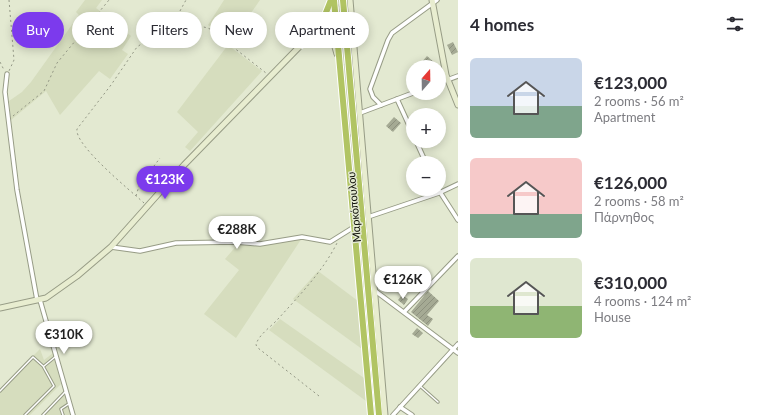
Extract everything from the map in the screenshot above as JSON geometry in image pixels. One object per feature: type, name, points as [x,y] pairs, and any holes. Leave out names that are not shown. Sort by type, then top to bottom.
[{"type":"highway","points":[[327,12],[332,0]]},
{"type":"highway","name":"Μαρκόπουλου","points":[[332,0],[356,226],[371,415]]},
{"type":"highway","name":"Μαρκόπουλου","points":[[343,0],[379,415]]},
{"type":"street","points":[[350,0],[385,415]]},
{"type":"street","points":[[381,105],[370,92],[371,82],[392,33],[434,1],[447,80],[458,106]]},
{"type":"street","points":[[0,308],[39,300],[53,294],[111,247],[231,116],[298,48]]},
{"type":"street","points":[[336,48],[339,58]]},
{"type":"street","points":[[7,74],[5,92],[17,190],[39,300],[72,415]]},
{"type":"street","points":[[447,80],[458,76]]},
{"type":"street","points":[[360,113],[406,96]]},
{"type":"street","points":[[397,99],[406,119]]},
{"type":"street","points":[[446,188],[458,184]]},
{"type":"street","points":[[368,217],[425,196]]},
{"type":"street","points":[[441,196],[458,220]]},
{"type":"street","points":[[111,247],[140,251],[176,243],[236,242],[260,244],[302,237],[330,242],[339,238],[356,226]]},
{"type":"street","points":[[405,311],[458,256]]},
{"type":"street","points":[[374,290],[405,311],[458,353]]},
{"type":"street","points":[[393,415],[458,344]]},
{"type":"street","points":[[400,407],[412,415]]},
{"type":"lane","points":[[43,366],[56,356]]},
{"type":"lane","points":[[0,391],[34,357],[43,366],[54,386],[24,415]]},
{"type":"lane","points":[[420,386],[438,402]]},
{"type":"lane","points":[[43,415],[66,391]]},
{"type":"lane","points":[[63,415],[61,409],[70,404]]},
{"type":"path","points":[[0,62],[7,74],[12,68],[14,60],[9,0]]},
{"type":"path","points":[[9,3],[13,0]]},
{"type":"path","points":[[9,118],[44,91],[57,63],[108,0]]},
{"type":"path","points":[[179,12],[186,0]]},
{"type":"path","points":[[202,26],[210,29],[271,77]]},
{"type":"path","points":[[137,48],[77,129],[78,139],[112,176],[147,206]]},
{"type":"path","points":[[136,196],[139,186],[160,158]]},
{"type":"path","points":[[319,396],[258,348],[257,342],[322,267],[339,238]]},
{"type":"shaded area","points":[[85,0],[102,0],[96,8],[101,12],[76,12]]},
{"type":"shaded area","points":[[224,0],[260,0],[252,12],[216,12]]},
{"type":"shaded area","points":[[72,25],[72,48],[123,48],[122,50],[128,54],[110,79],[99,71],[60,115],[46,91],[11,120],[9,101],[22,92],[31,82],[55,48],[64,48],[64,36]]},
{"type":"shaded area","points":[[128,34],[131,36],[128,41]]},
{"type":"shaded area","points":[[226,48],[232,48],[262,71],[190,151],[185,147],[198,132],[177,112]]},
{"type":"shaded area","points":[[302,238],[236,338],[204,314],[239,270],[225,259],[238,244],[260,245]]},
{"type":"shaded area","points":[[318,271],[358,301],[362,349],[293,299]]},
{"type":"shaded area","points":[[280,319],[364,378],[366,401],[269,330]]},
{"type":"shaded area","points":[[40,349],[44,360],[53,353],[61,384],[30,415],[0,415],[0,389]]},
{"type":"shaded area","points":[[65,391],[71,415],[41,415]]},
{"type":"green space","points":[[337,0],[340,0],[341,12],[338,12]]},
{"type":"green space","points":[[341,48],[344,48],[376,415],[374,415]]},
{"type":"building","points":[[453,42],[458,52],[452,55],[447,45]]},
{"type":"building","points":[[427,56],[432,60],[424,60]]},
{"type":"building","points":[[394,117],[401,123],[393,132],[386,126]]},
{"type":"building","points":[[428,291],[439,301],[427,315],[433,319],[428,326],[411,312]]},
{"type":"building","points":[[402,295],[408,299],[404,305],[398,300]]},
{"type":"building","points":[[417,328],[423,333],[418,338],[412,334]]}]
